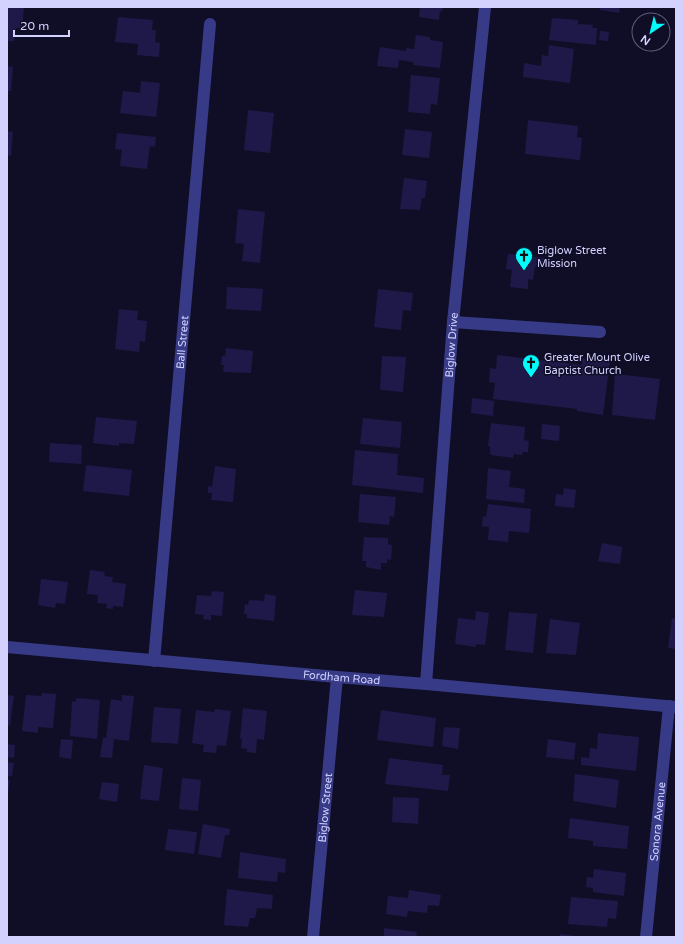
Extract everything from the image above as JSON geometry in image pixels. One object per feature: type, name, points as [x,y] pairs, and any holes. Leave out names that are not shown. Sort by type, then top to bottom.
[{"type":"street","name":"Biglow Drive","points":[[426,684],[454,322],[485,7]]},
{"type":"street","name":"Ball Street","points":[[154,661],[210,24]]},
{"type":"street","points":[[454,322],[600,332]]},
{"type":"street","name":"Fordham Road","points":[[7,646],[337,678],[426,684],[672,706]]},
{"type":"street","name":"Biglow Street","points":[[313,937],[337,678]]},
{"type":"street","name":"Sonora Avenue","points":[[646,937],[672,706]]},
{"type":"building","points":[[7,7],[24,7],[22,29],[16,28],[14,41],[7,41]]},
{"type":"building","points":[[420,7],[443,7],[442,12],[440,11],[439,20],[419,17]]},
{"type":"building","points":[[601,7],[620,7],[619,13],[600,10]]},
{"type":"building","points":[[118,17],[153,20],[152,30],[156,30],[155,42],[160,43],[159,57],[137,55],[138,44],[115,42]]},
{"type":"building","points":[[552,18],[578,20],[578,24],[593,25],[592,28],[597,28],[596,45],[549,40]]},
{"type":"building","points":[[600,31],[609,32],[608,41],[599,40]]},
{"type":"building","points":[[416,35],[430,37],[430,40],[443,42],[440,68],[413,65],[413,62],[399,60],[398,68],[377,66],[380,47],[406,51],[406,48],[414,49]]},
{"type":"building","points":[[549,45],[574,49],[570,83],[523,77],[524,63],[541,66],[542,55],[548,56]]},
{"type":"building","points":[[7,66],[13,67],[11,91],[7,91]]},
{"type":"building","points":[[411,75],[440,78],[437,105],[431,104],[430,114],[408,112]]},
{"type":"building","points":[[141,81],[160,83],[156,117],[120,113],[123,91],[140,93]]},
{"type":"building","points":[[248,110],[274,113],[270,153],[244,150]]},
{"type":"building","points":[[528,120],[578,126],[577,137],[582,138],[580,160],[525,154]]},
{"type":"building","points":[[405,129],[432,132],[429,158],[402,155]]},
{"type":"building","points":[[7,131],[13,132],[11,156],[7,155]]},
{"type":"building","points":[[117,133],[156,137],[155,147],[150,146],[147,169],[120,166],[122,150],[115,149]]},
{"type":"building","points":[[404,178],[427,181],[425,198],[422,198],[420,210],[400,209]]},
{"type":"building","points":[[238,209],[265,212],[260,263],[242,261],[244,244],[235,243]]},
{"type":"building","points":[[508,254],[546,258],[545,268],[535,267],[533,280],[528,279],[528,289],[510,287],[512,270],[506,269]]},
{"type":"building","points":[[227,287],[263,289],[261,311],[226,309]]},
{"type":"building","points":[[378,289],[413,293],[411,311],[403,310],[401,330],[374,327]]},
{"type":"building","points":[[119,309],[138,311],[137,320],[147,321],[145,342],[140,341],[139,352],[115,349]]},
{"type":"building","points":[[226,348],[253,351],[251,373],[223,372],[224,365],[221,365],[222,356],[225,356]]},
{"type":"building","points":[[497,355],[582,365],[582,358],[610,361],[603,415],[577,411],[577,409],[493,399],[495,383],[489,382],[490,368],[496,369]]},
{"type":"building","points":[[382,356],[406,357],[403,392],[380,390]]},
{"type":"building","points":[[615,374],[660,379],[655,420],[612,415]]},
{"type":"building","points":[[472,398],[494,401],[493,416],[471,413]]},
{"type":"building","points":[[96,417],[137,421],[134,444],[119,443],[119,446],[93,443]]},
{"type":"building","points":[[363,418],[402,422],[400,448],[360,444]]},
{"type":"building","points":[[491,423],[525,427],[524,440],[529,441],[528,452],[523,452],[522,455],[514,454],[513,458],[491,455],[490,446],[488,446]]},
{"type":"building","points":[[542,424],[560,426],[559,441],[541,439]]},
{"type":"building","points":[[50,443],[82,445],[81,464],[49,462]]},
{"type":"building","points":[[355,450],[398,454],[397,475],[424,478],[423,493],[352,485]]},
{"type":"building","points":[[86,465],[132,470],[129,496],[83,491]]},
{"type":"building","points":[[215,466],[236,469],[233,502],[211,500],[212,493],[208,493],[208,486],[212,487]]},
{"type":"building","points":[[488,468],[511,471],[509,487],[525,489],[524,503],[486,499]]},
{"type":"building","points":[[564,488],[576,490],[574,508],[555,506],[556,494],[563,495]]},
{"type":"building","points":[[360,494],[396,497],[394,517],[390,516],[389,525],[358,522]]},
{"type":"building","points":[[488,504],[531,509],[529,533],[509,531],[508,542],[488,540],[489,527],[482,526],[483,516],[486,517]]},
{"type":"building","points":[[364,537],[388,538],[388,544],[392,545],[391,560],[387,559],[387,563],[381,563],[381,570],[366,567],[366,561],[362,561]]},
{"type":"building","points":[[602,543],[622,547],[620,564],[598,561]]},
{"type":"building","points":[[90,570],[105,572],[104,576],[113,577],[112,582],[126,584],[123,607],[113,606],[113,609],[106,608],[107,604],[97,603],[98,595],[87,594]]},
{"type":"building","points":[[41,579],[68,582],[65,604],[56,603],[55,608],[38,605]]},
{"type":"building","points":[[355,590],[387,593],[384,617],[352,615]]},
{"type":"building","points":[[212,591],[224,592],[222,616],[211,615],[211,620],[203,619],[204,615],[195,614],[197,595],[211,596]]},
{"type":"building","points":[[265,594],[276,596],[274,621],[247,618],[247,614],[244,614],[245,604],[248,605],[249,600],[264,601]]},
{"type":"building","points":[[476,611],[489,613],[485,645],[476,644],[476,647],[455,644],[458,618],[475,620]]},
{"type":"building","points":[[509,612],[537,614],[533,653],[505,650]]},
{"type":"building","points":[[672,618],[676,619],[676,649],[668,648]]},
{"type":"building","points":[[550,619],[580,623],[576,655],[546,653]]},
{"type":"building","points":[[42,693],[56,694],[53,728],[38,727],[38,733],[22,731],[26,695],[41,696]]},
{"type":"building","points":[[7,695],[14,696],[10,726],[7,725]]},
{"type":"building","points":[[122,695],[134,696],[129,741],[114,739],[112,758],[100,757],[103,738],[106,738],[111,699],[122,701]]},
{"type":"building","points":[[76,698],[100,700],[97,739],[70,736],[72,701],[76,702]]},
{"type":"building","points":[[154,707],[181,709],[178,744],[151,742]]},
{"type":"building","points":[[243,708],[267,711],[264,740],[257,739],[256,753],[247,752],[247,749],[241,748],[242,739],[240,739]]},
{"type":"building","points":[[215,709],[231,711],[226,746],[217,745],[216,753],[203,752],[204,745],[192,743],[196,710],[214,712]]},
{"type":"building","points":[[381,710],[436,718],[433,747],[377,740]]},
{"type":"building","points":[[444,727],[460,728],[458,749],[442,746]]},
{"type":"building","points":[[598,733],[639,737],[636,771],[581,765],[581,757],[589,758],[590,748],[597,749]]},
{"type":"building","points":[[61,739],[73,740],[71,759],[59,757]]},
{"type":"building","points":[[548,739],[576,743],[574,760],[546,757]]},
{"type":"building","points":[[7,744],[15,745],[14,758],[7,757]]},
{"type":"building","points":[[389,758],[443,765],[442,775],[450,775],[448,791],[385,784]]},
{"type":"building","points":[[7,762],[14,763],[12,776],[7,776]]},
{"type":"building","points":[[144,765],[163,768],[159,801],[140,799]]},
{"type":"building","points":[[575,774],[619,780],[616,808],[573,801]]},
{"type":"building","points":[[182,778],[201,780],[198,811],[179,809]]},
{"type":"building","points":[[7,780],[10,780],[8,793],[7,793]]},
{"type":"building","points":[[102,782],[119,784],[117,802],[99,799]]},
{"type":"building","points":[[393,797],[419,798],[418,824],[392,822]]},
{"type":"building","points":[[570,818],[629,826],[627,849],[593,846],[593,841],[568,838]]},
{"type":"building","points":[[203,824],[230,829],[229,835],[225,835],[221,858],[198,854]]},
{"type":"building","points":[[168,829],[197,832],[194,854],[165,850]]},
{"type":"building","points":[[240,852],[286,859],[285,873],[278,872],[277,882],[238,878]]},
{"type":"building","points":[[594,869],[626,873],[624,896],[593,892],[593,888],[586,887],[587,877],[593,878]]},
{"type":"building","points":[[227,889],[273,895],[272,909],[257,908],[255,918],[250,918],[248,927],[224,925]]},
{"type":"building","points":[[409,890],[441,895],[439,906],[428,905],[427,913],[408,911],[407,917],[386,914],[388,896],[408,898]]},
{"type":"building","points":[[571,897],[618,901],[616,919],[608,918],[607,927],[568,924]]},
{"type":"building","points":[[384,928],[417,932],[416,937],[384,937]]},
{"type":"building","points":[[560,934],[576,936],[576,937],[560,937]]},
{"type":"place","name":"Biglow Street Mission","points":[[524,271]]},
{"type":"place","name":"Greater Mount Olive Baptist Church","points":[[531,378]]}]
